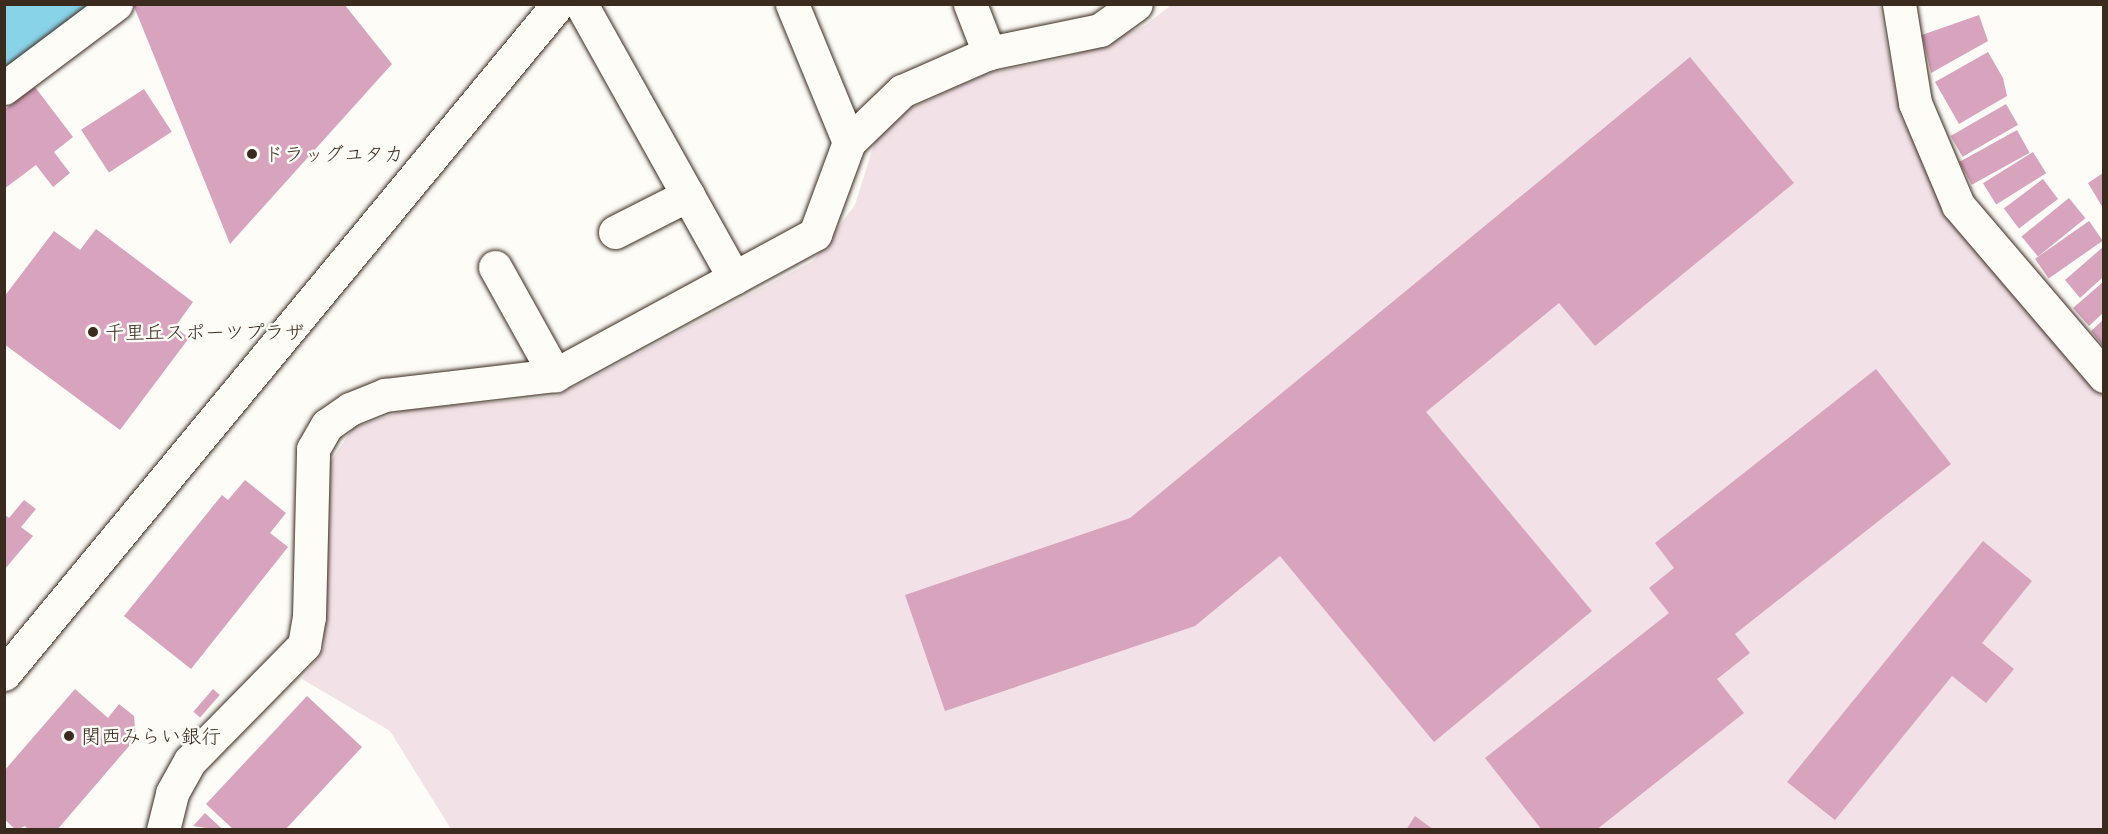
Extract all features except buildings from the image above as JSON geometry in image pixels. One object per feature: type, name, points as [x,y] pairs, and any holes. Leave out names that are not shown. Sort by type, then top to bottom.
[{"type":"street","points":[[4,88],[116,4]]},
{"type":"street","points":[[4,674],[558,4]]},
{"type":"street","points":[[581,4],[734,278]]},
{"type":"street","points":[[792,4],[849,142]]},
{"type":"street","points":[[970,4],[989,52]]},
{"type":"street","points":[[163,830],[172,792],[190,761],[304,645],[309,617],[313,448],[327,425],[350,410],[386,395],[555,375],[815,234],[849,142],[902,91],[989,52],[1100,30],[1136,4]]},
{"type":"street","points":[[1899,4],[1915,103],[1958,205],[2103,376]]},
{"type":"street","points":[[615,232],[688,195]]},
{"type":"street","points":[[495,267],[555,375]]},
{"type":"shaded area","points":[[1171,5],[1879,5],[1901,118],[1952,220],[2103,397],[2103,829],[451,829],[390,731],[302,679],[324,648],[327,467],[353,428],[405,410],[557,396],[813,261],[855,205],[875,141],[909,109],[988,73],[1069,57],[1146,25]]},
{"type":"waterway","points":[[4,41],[53,4]]},
{"type":"place","name":"ドラッグユタカ","points":[[252,154]]},
{"type":"place","name":"千里丘スポーツプラザ","points":[[93,332]]},
{"type":"place","name":"関西みらい銀行","points":[[69,736]]}]
